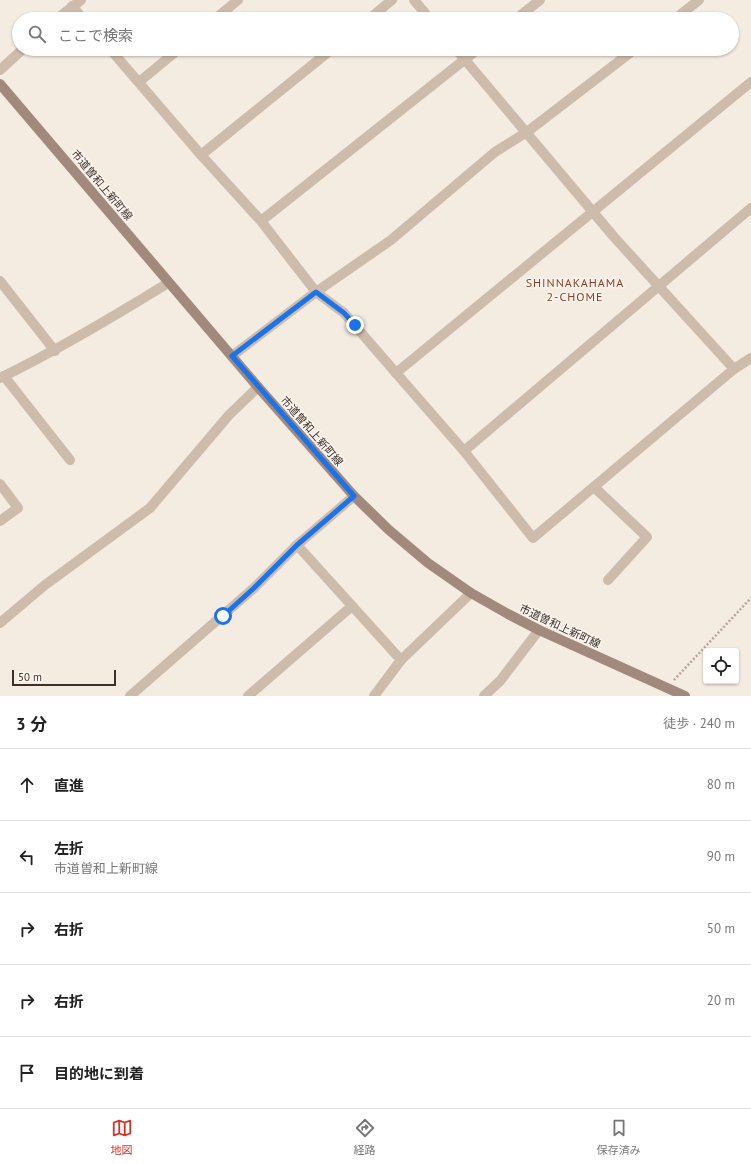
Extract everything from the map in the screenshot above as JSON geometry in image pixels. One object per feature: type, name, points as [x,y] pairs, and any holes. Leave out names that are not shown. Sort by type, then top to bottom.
[{"type":"street","points":[[65,12],[81,0]]},
{"type":"street","points":[[223,12],[238,0]]},
{"type":"street","points":[[377,12],[392,0]]},
{"type":"street","points":[[414,0],[424,12]]},
{"type":"street","points":[[525,12],[540,0]]},
{"type":"street","points":[[684,12],[700,0]]},
{"type":"street","points":[[72,6],[77,12]]},
{"type":"street","points":[[0,70],[15,56]]},
{"type":"street","points":[[116,56],[201,155],[262,221],[316,292],[344,313],[464,451],[533,538],[734,369],[751,358]]},
{"type":"street","points":[[139,82],[171,56]]},
{"type":"street","points":[[201,155],[323,56]]},
{"type":"street","points":[[462,56],[592,211],[734,369]]},
{"type":"street","points":[[262,221],[470,56]]},
{"type":"street","points":[[232,356],[316,292],[391,240],[495,152],[527,132],[626,56]]},
{"type":"street","points":[[396,373],[751,82]]},
{"type":"street","name":"市道曽和上新町線","points":[[0,84],[258,387],[354,496],[389,530],[428,563],[471,593],[508,614],[669,693],[685,696]]},
{"type":"street","points":[[464,451],[751,208]]},
{"type":"street","points":[[0,281],[55,351]]},
{"type":"street","points":[[70,460],[2,377],[55,351],[168,283]]},
{"type":"street","points":[[0,623],[45,585],[150,508],[229,415],[258,387]]},
{"type":"street","points":[[0,484],[18,508],[0,520]]},
{"type":"street","points":[[594,487],[648,537],[608,580]]},
{"type":"street","points":[[130,696],[254,588],[297,545],[354,496]]},
{"type":"street","points":[[297,545],[401,660]]},
{"type":"street","points":[[374,696],[401,660],[471,593]]},
{"type":"street","points":[[248,696],[352,606]]},
{"type":"street","points":[[484,696],[500,681],[539,630]]},
{"type":"path","points":[[669,693],[675,678],[751,598]]},
{"type":"district","name":"SHINNAKAHAMA 2-CHOME","points":[[575,290]]},
{"type":"route","points":[[223,616],[254,588],[297,545],[354,496],[232,356],[316,292],[344,313],[355,325]]}]
